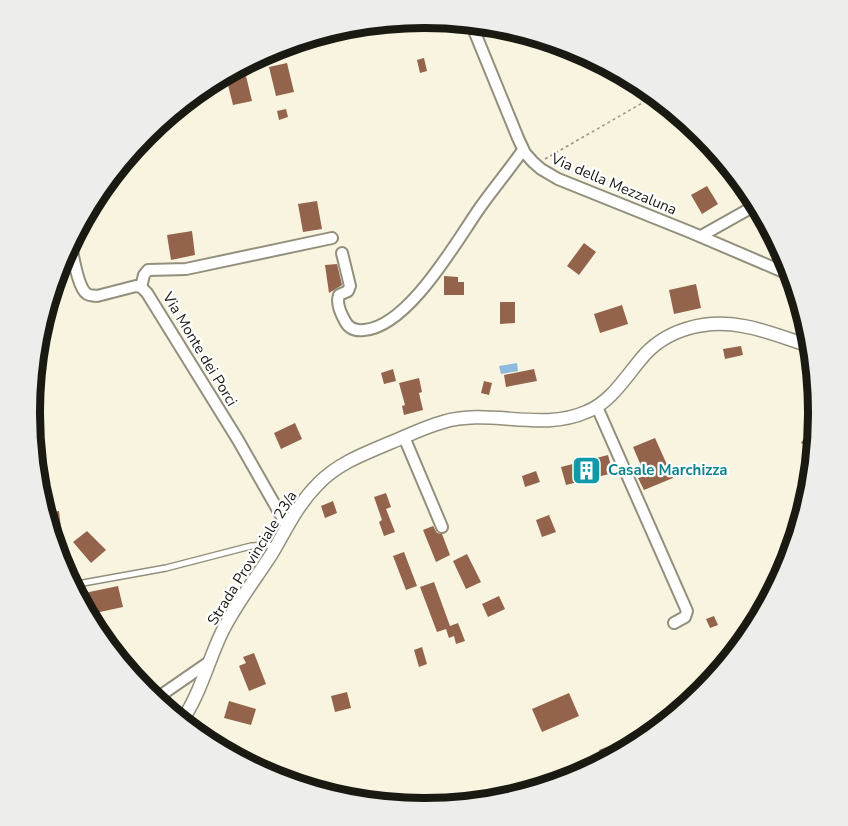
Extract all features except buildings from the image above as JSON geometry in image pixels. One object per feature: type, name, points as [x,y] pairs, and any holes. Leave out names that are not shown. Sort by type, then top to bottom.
[{"type":"street","name":"Via della Mezzaluna","points":[[475,32],[514,131],[523,150],[536,165],[565,182],[781,271]]},
{"type":"street","points":[[342,253],[350,286],[348,291],[339,295],[338,300],[345,321],[349,327],[356,330],[368,330],[381,325],[405,308],[426,285],[523,150]]},
{"type":"street","points":[[700,236],[750,209]]},
{"type":"street","points":[[141,287],[145,273],[150,269],[186,268],[332,238]]},
{"type":"street","name":"Via Monte dei Porci","points":[[74,255],[81,285],[88,294],[97,296],[141,287],[150,296],[232,430],[287,526]]},
{"type":"street","name":"Strada Provinciale 23/a","points":[[186,714],[229,618],[304,501],[318,483],[330,473],[356,458],[433,425],[451,420],[471,418],[556,420],[576,416],[597,406],[611,394],[654,345],[671,334],[691,327],[714,324],[742,326],[802,343]]},
{"type":"street","points":[[597,406],[687,611],[685,617],[674,623]]},
{"type":"street","points":[[404,437],[442,527]]},
{"type":"street","points":[[162,695],[210,662]]},
{"type":"lane","points":[[82,583],[166,568],[246,547],[266,545],[276,547]]},
{"type":"path","points":[[536,165],[647,100]]},
{"type":"water","points":[[517,363],[518,371],[501,374],[499,366]]},
{"type":"place","name":"Casale Marchizza","points":[[587,470]]}]
